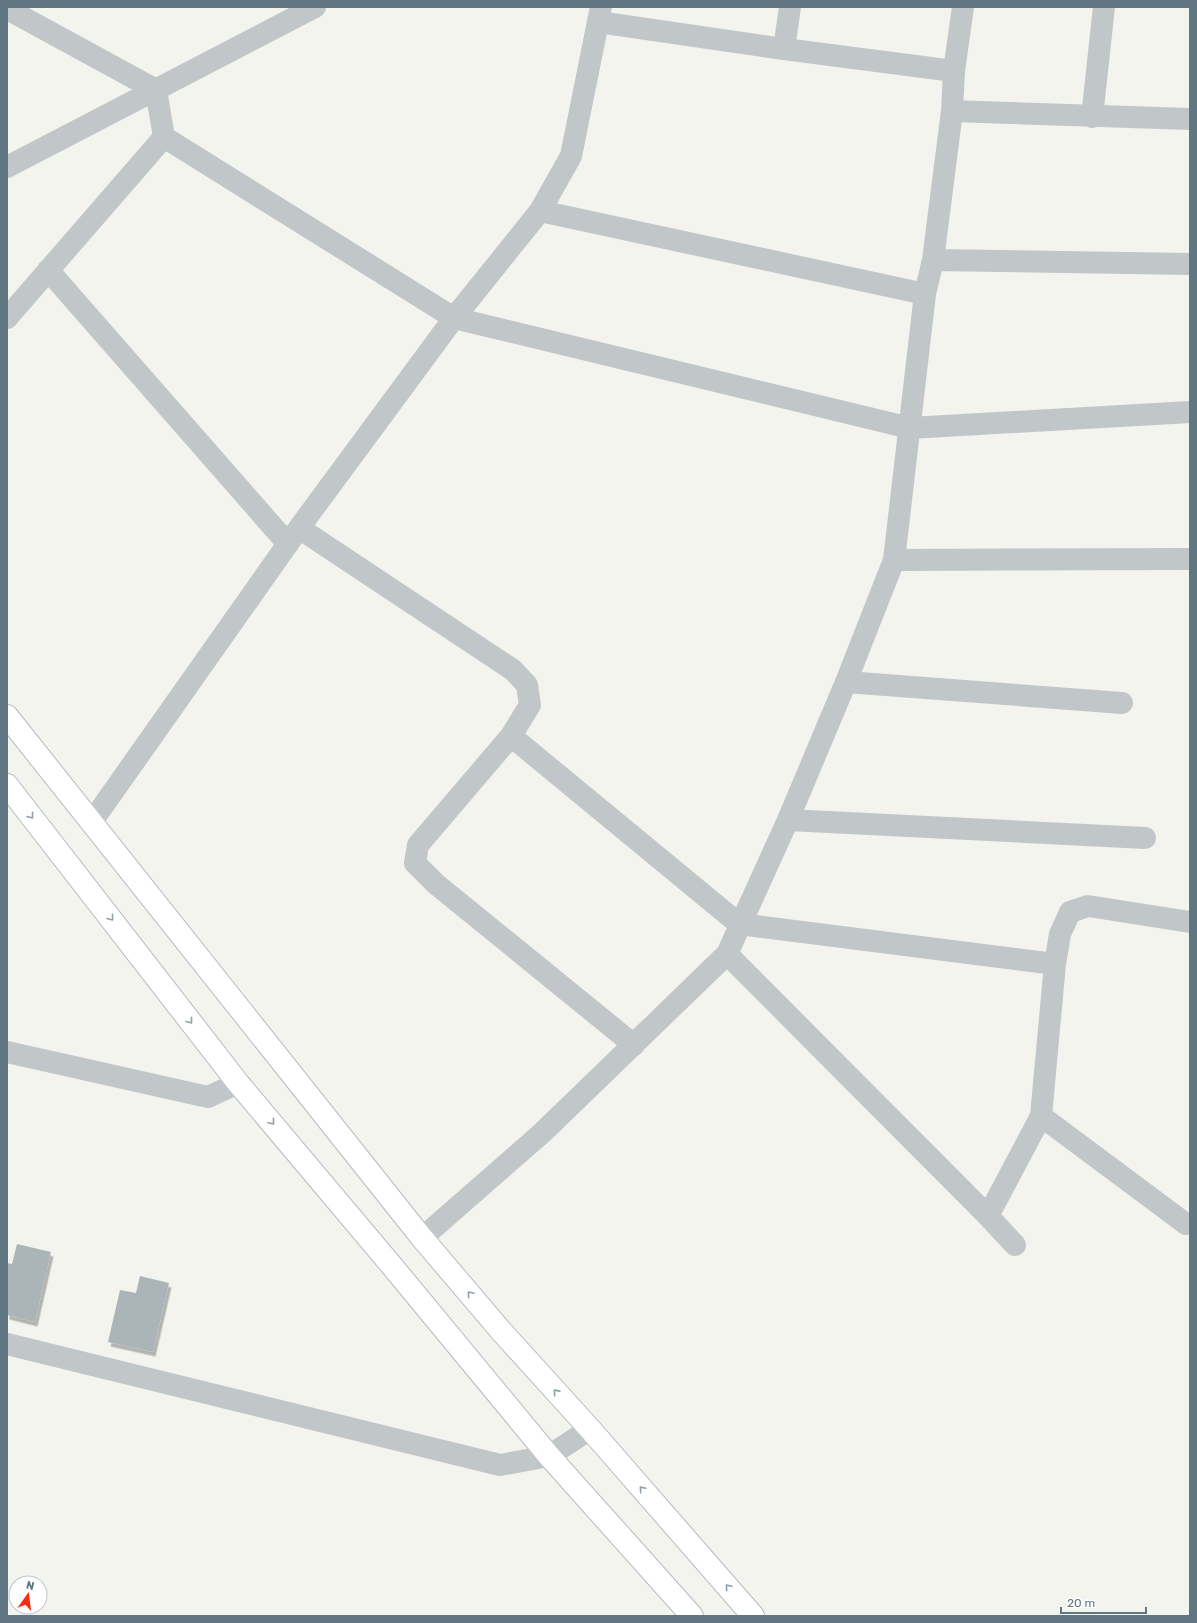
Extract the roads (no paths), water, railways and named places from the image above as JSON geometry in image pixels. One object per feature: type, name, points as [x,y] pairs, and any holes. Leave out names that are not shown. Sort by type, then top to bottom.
[{"type":"main road","points":[[7,716],[422,1238],[502,1332],[590,1429],[754,1616]]},
{"type":"main road","points":[[7,785],[238,1083],[549,1456],[692,1616]]},
{"type":"street","points":[[7,166],[315,7]]},
{"type":"street","points":[[784,49],[790,7]]},
{"type":"street","points":[[422,1238],[542,1134],[727,954],[739,924],[788,820],[846,682],[894,560],[925,294],[933,260],[952,111],[954,70],[963,7]]},
{"type":"street","points":[[1092,117],[1104,7]]},
{"type":"street","points":[[7,10],[156,90]]},
{"type":"street","points":[[91,823],[293,536],[454,318],[540,212],[571,156],[600,15],[784,49],[954,70]]},
{"type":"street","points":[[156,90],[164,137],[454,318],[910,428],[1190,412]]},
{"type":"street","points":[[952,111],[1092,117],[1190,119]]},
{"type":"street","points":[[7,318],[164,137]]},
{"type":"street","points":[[540,212],[925,294]]},
{"type":"street","points":[[933,260],[1190,264]]},
{"type":"street","points":[[48,270],[293,536],[513,670],[527,685],[530,705],[511,736],[418,845],[415,863],[436,884],[634,1045]]},
{"type":"street","points":[[894,560],[1190,559]]},
{"type":"street","points":[[846,682],[1122,703]]},
{"type":"street","points":[[511,736],[739,924],[1055,964]]},
{"type":"street","points":[[788,820],[1145,838]]},
{"type":"street","points":[[988,1216],[1041,1116],[1055,964],[1060,934],[1070,912],[1088,906],[1190,922]]},
{"type":"street","points":[[727,954],[988,1216],[1015,1245]]},
{"type":"street","points":[[7,1052],[208,1097],[238,1083]]},
{"type":"street","points":[[1041,1116],[1186,1224]]},
{"type":"street","points":[[7,1344],[500,1466],[549,1456],[590,1429]]}]
